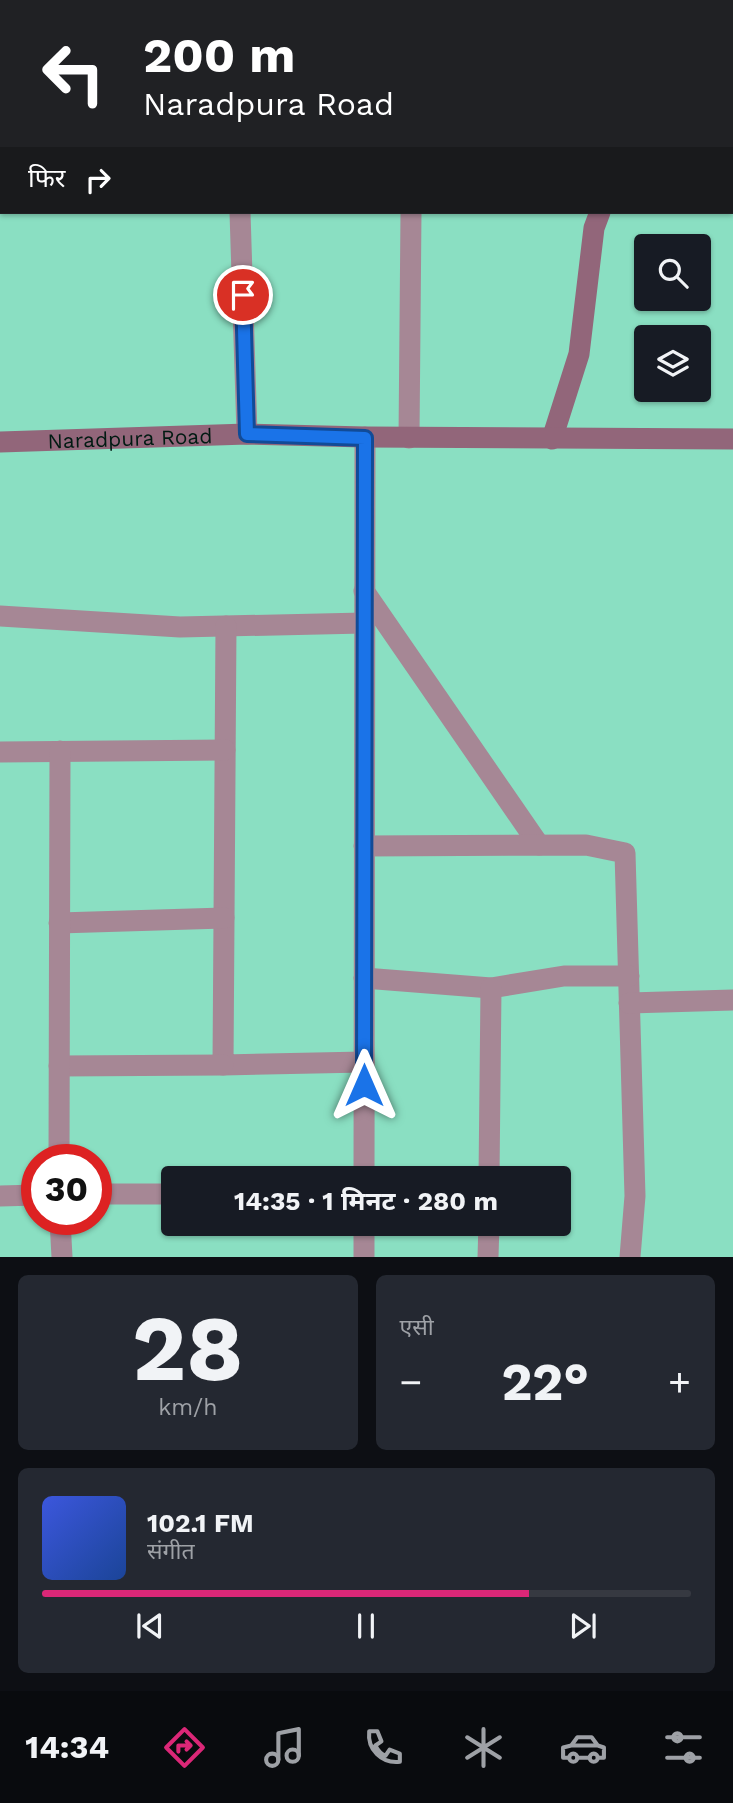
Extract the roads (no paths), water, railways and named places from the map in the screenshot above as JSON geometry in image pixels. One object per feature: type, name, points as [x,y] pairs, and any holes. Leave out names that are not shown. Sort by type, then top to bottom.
[{"type":"street","points":[[240,214],[247,434]]},
{"type":"street","points":[[409,438],[411,214]]},
{"type":"street","points":[[552,439],[579,354],[594,228],[599,214]]},
{"type":"street","name":"Naradpura Road","points":[[0,442],[247,434],[365,438],[733,439]]},
{"type":"street","points":[[364,1166],[365,438]]},
{"type":"street","points":[[364,591],[538,845]]},
{"type":"street","points":[[0,616],[180,627],[364,623]]},
{"type":"street","points":[[223,1065],[226,626]]},
{"type":"street","points":[[0,752],[225,750]]},
{"type":"street","points":[[59,1144],[60,751]]},
{"type":"street","points":[[364,846],[586,845],[625,853],[635,1196],[630,1257]]},
{"type":"street","points":[[60,923],[224,918]]},
{"type":"street","points":[[364,978],[491,988],[564,976],[629,976]]},
{"type":"street","points":[[489,1166],[491,988]]},
{"type":"street","points":[[629,1003],[733,1000]]},
{"type":"street","points":[[59,1066],[364,1062]]},
{"type":"street","points":[[112,1194],[161,1194]]},
{"type":"street","points":[[0,1196],[21,1195]]},
{"type":"street","points":[[61,1235],[62,1257]]},
{"type":"street","points":[[364,1236],[364,1257]]},
{"type":"street","points":[[488,1257],[489,1236]]}]
